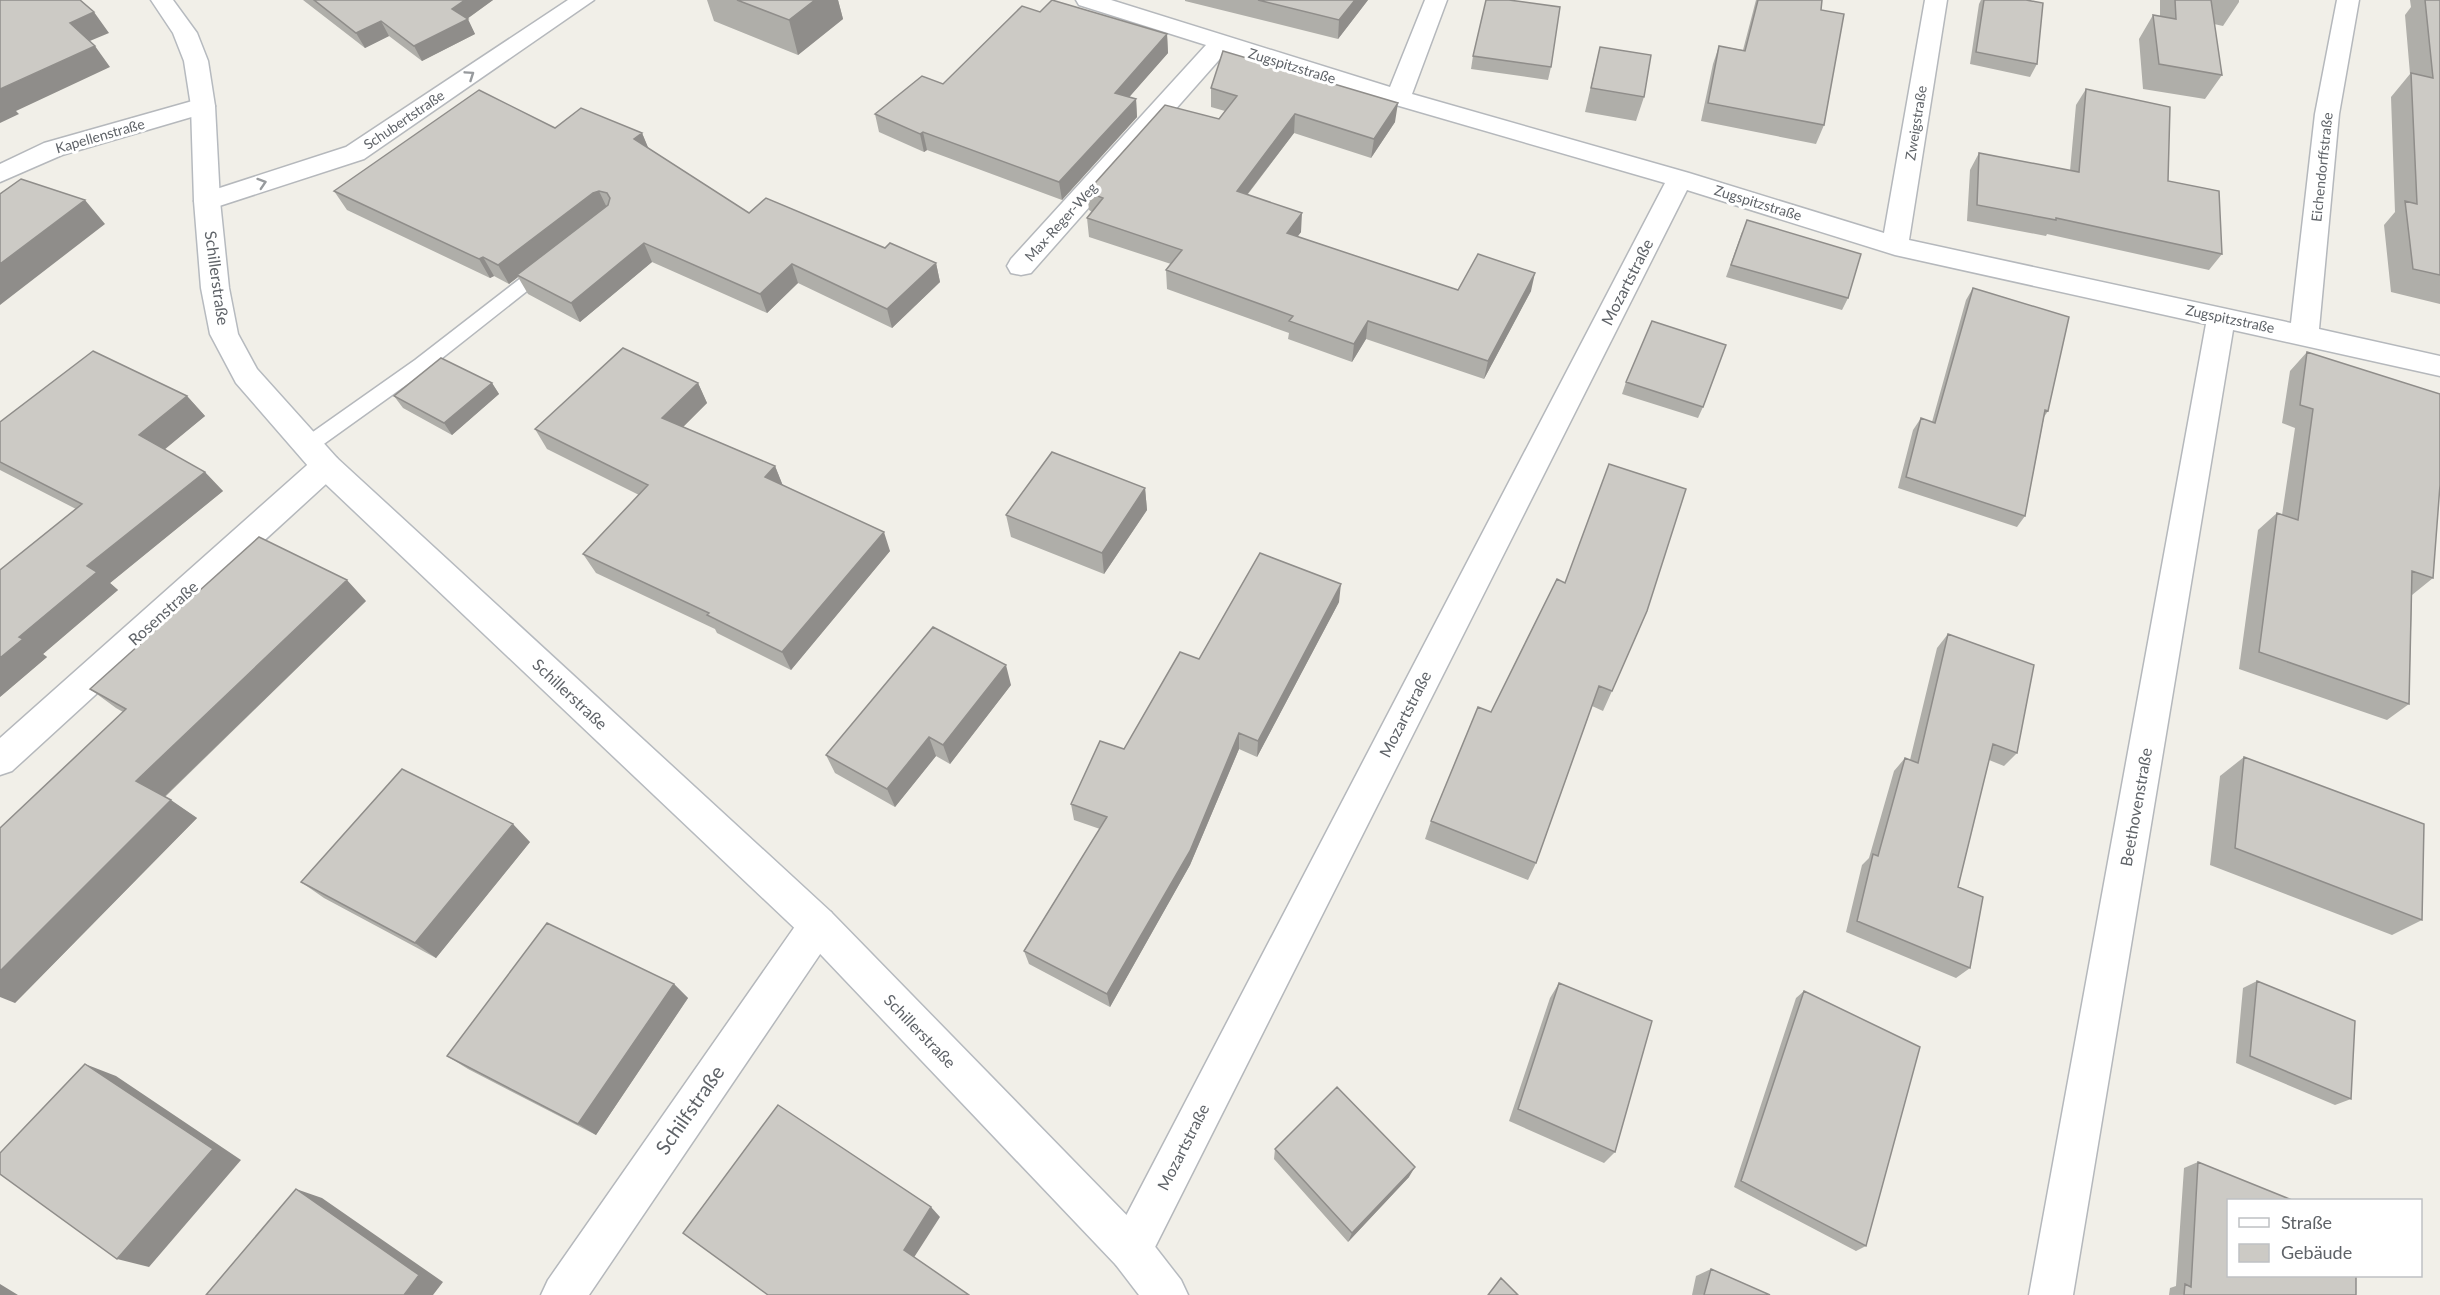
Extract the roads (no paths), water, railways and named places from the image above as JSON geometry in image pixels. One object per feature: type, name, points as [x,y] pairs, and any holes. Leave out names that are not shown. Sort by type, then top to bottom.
[{"type":"street","name":"Schillerstraße","points":[[162,0],[189,42],[196,61],[203,106],[207,201],[215,288],[224,334],[246,376],[317,456],[818,925],[1131,1250],[1166,1295]]},
{"type":"street","name":"Schubertstraße","points":[[207,201],[355,153],[583,0]]},
{"type":"street","name":"Zugspitzstraße","points":[[1087,0],[1220,44],[1680,179],[1895,246],[2221,318],[2304,334],[2440,366]]},
{"type":"street","points":[[1398,98],[1436,0]]},
{"type":"street","name":"Zweigstraße","points":[[1895,246],[1936,0]]},
{"type":"street","name":"Eichendorffstraße","points":[[2304,334],[2327,114],[2348,0]]},
{"type":"street","name":"Max-Reger-Weg","points":[[1021,266],[1220,44]]},
{"type":"street","name":"Kapellenstraße","points":[[0,174],[53,149],[203,106]]},
{"type":"street","name":"Mozartstraße","points":[[1131,1250],[1680,179]]},
{"type":"street","name":"Beethovenstraße","points":[[2051,1295],[2221,318]]},
{"type":"street","name":"Rosenstraße","points":[[0,760],[317,456]]},
{"type":"street","name":"Schilfstraße","points":[[563,1295],[818,925]]},
{"type":"lane","points":[[317,456],[421,365],[562,255]]}]
